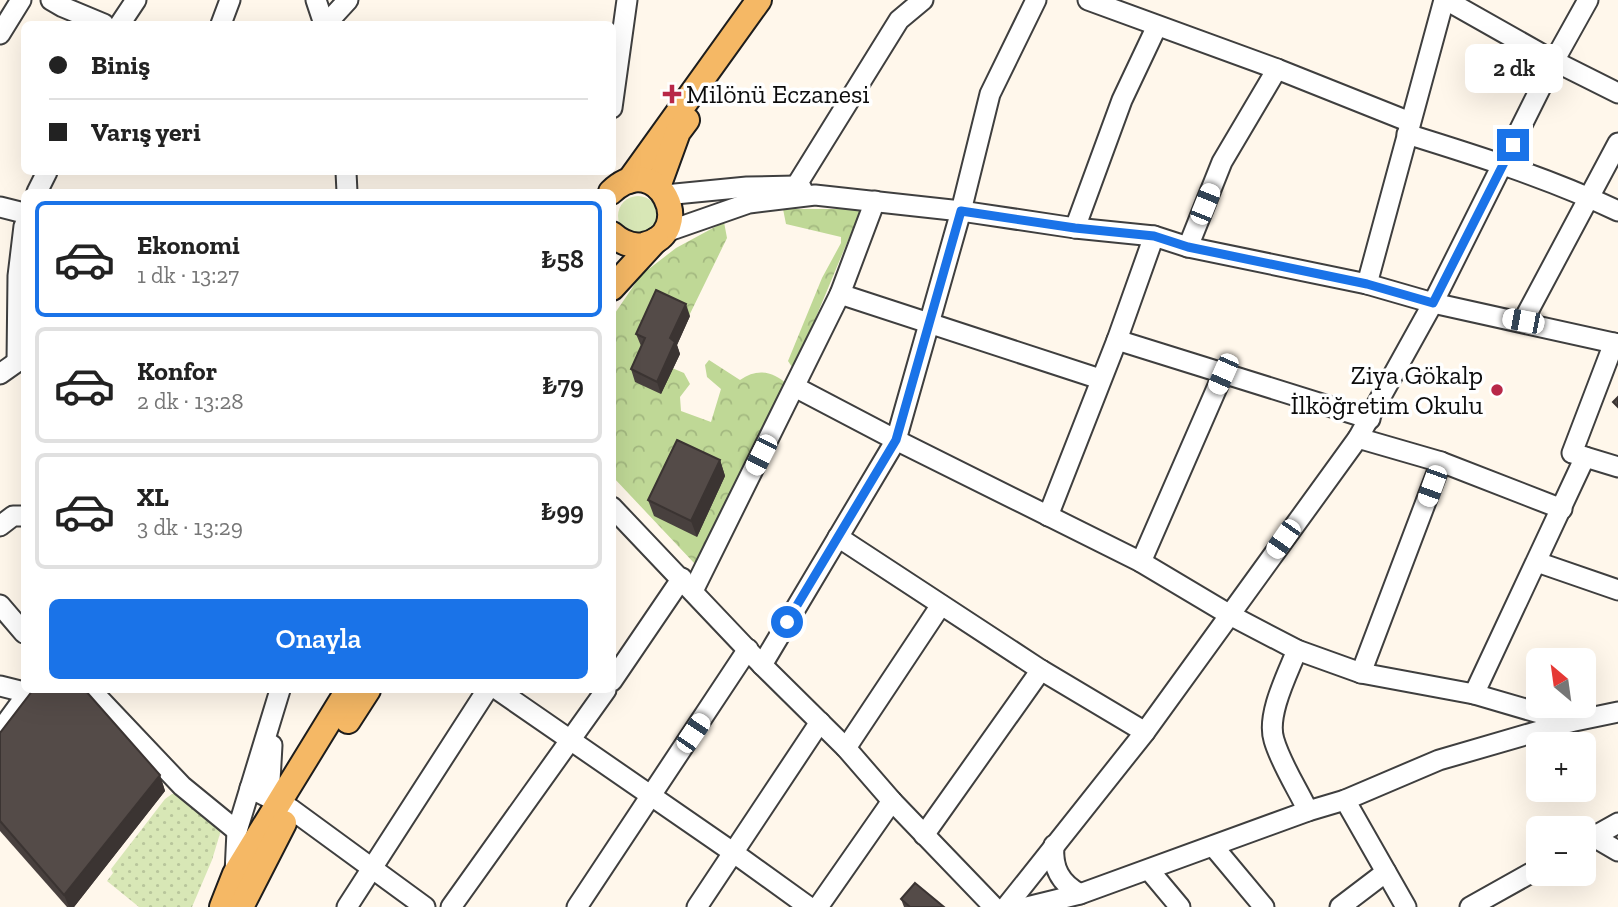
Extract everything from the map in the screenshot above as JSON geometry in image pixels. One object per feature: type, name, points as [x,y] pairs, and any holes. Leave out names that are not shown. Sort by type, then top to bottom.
[{"type":"main road","points":[[617,182],[759,0]]},
{"type":"main road","points":[[662,191],[678,132],[776,0]]},
{"type":"main road","points":[[616,284],[659,237],[670,214],[662,191],[649,181],[617,182]]},
{"type":"main road","points":[[616,241],[636,246],[659,237]]},
{"type":"main road","points":[[222,907],[271,793],[346,693]]},
{"type":"main road","points":[[241,907],[271,793],[365,693]]},
{"type":"street","points":[[0,34],[21,0]]},
{"type":"street","points":[[51,0],[97,21]]},
{"type":"street","points":[[122,21],[136,0]]},
{"type":"street","points":[[222,21],[230,0]]},
{"type":"street","points":[[316,0],[324,21]]},
{"type":"street","points":[[328,21],[348,0]]},
{"type":"street","points":[[617,34],[627,0]]},
{"type":"street","points":[[796,186],[899,20],[923,0]]},
{"type":"street","points":[[762,665],[896,440],[961,211],[990,94],[1036,0]]},
{"type":"street","points":[[1088,0],[1127,7],[1157,26],[1277,69],[1409,128],[1618,211]]},
{"type":"street","points":[[1367,284],[1445,0],[1554,61],[1618,93]]},
{"type":"street","points":[[1006,907],[1145,732],[1358,438],[1433,303],[1554,61],[1588,0]]},
{"type":"street","points":[[1075,228],[1122,100],[1157,26]]},
{"type":"street","points":[[1188,247],[1222,162],[1277,69]]},
{"type":"street","points":[[1523,321],[1618,144]]},
{"type":"street","points":[[662,191],[796,186],[815,195]]},
{"type":"street","points":[[659,237],[748,203],[815,195],[875,201],[1154,236],[1188,247],[1367,284],[1433,303],[1616,343],[1572,453],[1618,467]]},
{"type":"street","points":[[616,676],[688,585],[794,387],[840,294],[875,201]]},
{"type":"street","points":[[0,207],[21,212]]},
{"type":"street","points":[[1048,516],[1117,340],[1154,236]]},
{"type":"street","points":[[0,374],[21,361],[14,277],[21,241]]},
{"type":"street","points":[[840,294],[1100,379]]},
{"type":"street","points":[[1117,340],[1370,419]]},
{"type":"street","points":[[1141,562],[1223,374]]},
{"type":"street","points":[[794,387],[1141,562],[1230,615],[1297,650],[1361,673],[1474,694],[1570,722]]},
{"type":"street","points":[[1358,438],[1441,462],[1562,509]]},
{"type":"street","points":[[1474,694],[1585,457]]},
{"type":"street","points":[[1361,673],[1441,462]]},
{"type":"street","points":[[616,511],[762,665],[846,748],[892,801],[994,907]]},
{"type":"street","points":[[0,526],[13,516],[21,516]]},
{"type":"street","points":[[838,537],[1041,670],[1145,732]]},
{"type":"street","points":[[1537,562],[1618,590]]},
{"type":"street","points":[[846,748],[941,605]]},
{"type":"street","points":[[0,606],[21,630]]},
{"type":"street","points":[[577,907],[748,649]]},
{"type":"street","points":[[1297,650],[1272,725],[1274,740],[1308,810]]},
{"type":"street","points":[[924,835],[1041,670]]},
{"type":"street","points":[[0,686],[21,690]]},
{"type":"street","points":[[0,731],[28,693]]},
{"type":"street","points":[[94,693],[182,786],[237,831]]},
{"type":"street","points":[[347,907],[485,693]]},
{"type":"street","points":[[502,693],[652,795],[808,907]]},
{"type":"street","points":[[451,907],[604,693]]},
{"type":"street","points":[[235,874],[237,831],[271,793],[277,697]]},
{"type":"street","points":[[1027,907],[1080,894],[1149,870],[1308,810],[1345,800],[1439,760],[1570,722],[1618,712]]},
{"type":"street","points":[[697,907],[820,722]]},
{"type":"street","points":[[271,793],[425,907]]},
{"type":"street","points":[[1345,800],[1406,907]]},
{"type":"street","points":[[818,907],[892,801]]},
{"type":"street","points":[[1596,835],[1618,823]]},
{"type":"street","points":[[1596,842],[1618,850]]},
{"type":"street","points":[[1054,845],[1055,866],[1059,877],[1064,884],[1080,894]]},
{"type":"street","points":[[1213,846],[1264,907]]},
{"type":"street","points":[[1149,870],[1180,907]]},
{"type":"street","points":[[1340,907],[1386,872]]},
{"type":"street","points":[[1485,904],[1526,877]]},
{"type":"green space","points":[[638,196],[652,202],[658,216],[652,230],[638,236],[624,230],[618,216],[624,202]]},
{"type":"green space","points":[[783,209],[861,209],[794,370],[788,361],[822,278],[841,243],[841,237],[786,224]]},
{"type":"green space","points":[[724,222],[727,238],[665,365],[684,373],[690,384],[680,397],[681,411],[711,422],[721,389],[707,377],[705,365],[709,360],[740,380],[753,374],[765,373],[788,385],[695,564],[616,480],[616,312],[641,275],[676,248]]},
{"type":"green space","points":[[176,794],[222,827],[212,860],[192,907],[139,907],[107,881],[113,873],[111,869],[165,799]]},
{"type":"building","points":[[656,290],[686,304],[670,338],[675,342],[657,382],[631,369],[645,338],[636,334]]},
{"type":"building","points":[[677,440],[720,460],[691,521],[648,500]]},
{"type":"building","points":[[31,693],[88,693],[160,775],[64,895],[0,821],[0,733]]},
{"type":"building","points":[[915,883],[944,907],[910,907],[901,899]]},
{"type":"place","name":"Milönü Eczanesi","points":[[672,94]]},
{"type":"place","name":"Ziya Gökalp İlköğretim Okulu","points":[[1497,390]]},
{"type":"route","points":[[787,622],[896,440],[961,211],[1075,228],[1154,236],[1188,247],[1367,284],[1433,303],[1513,145]]}]
